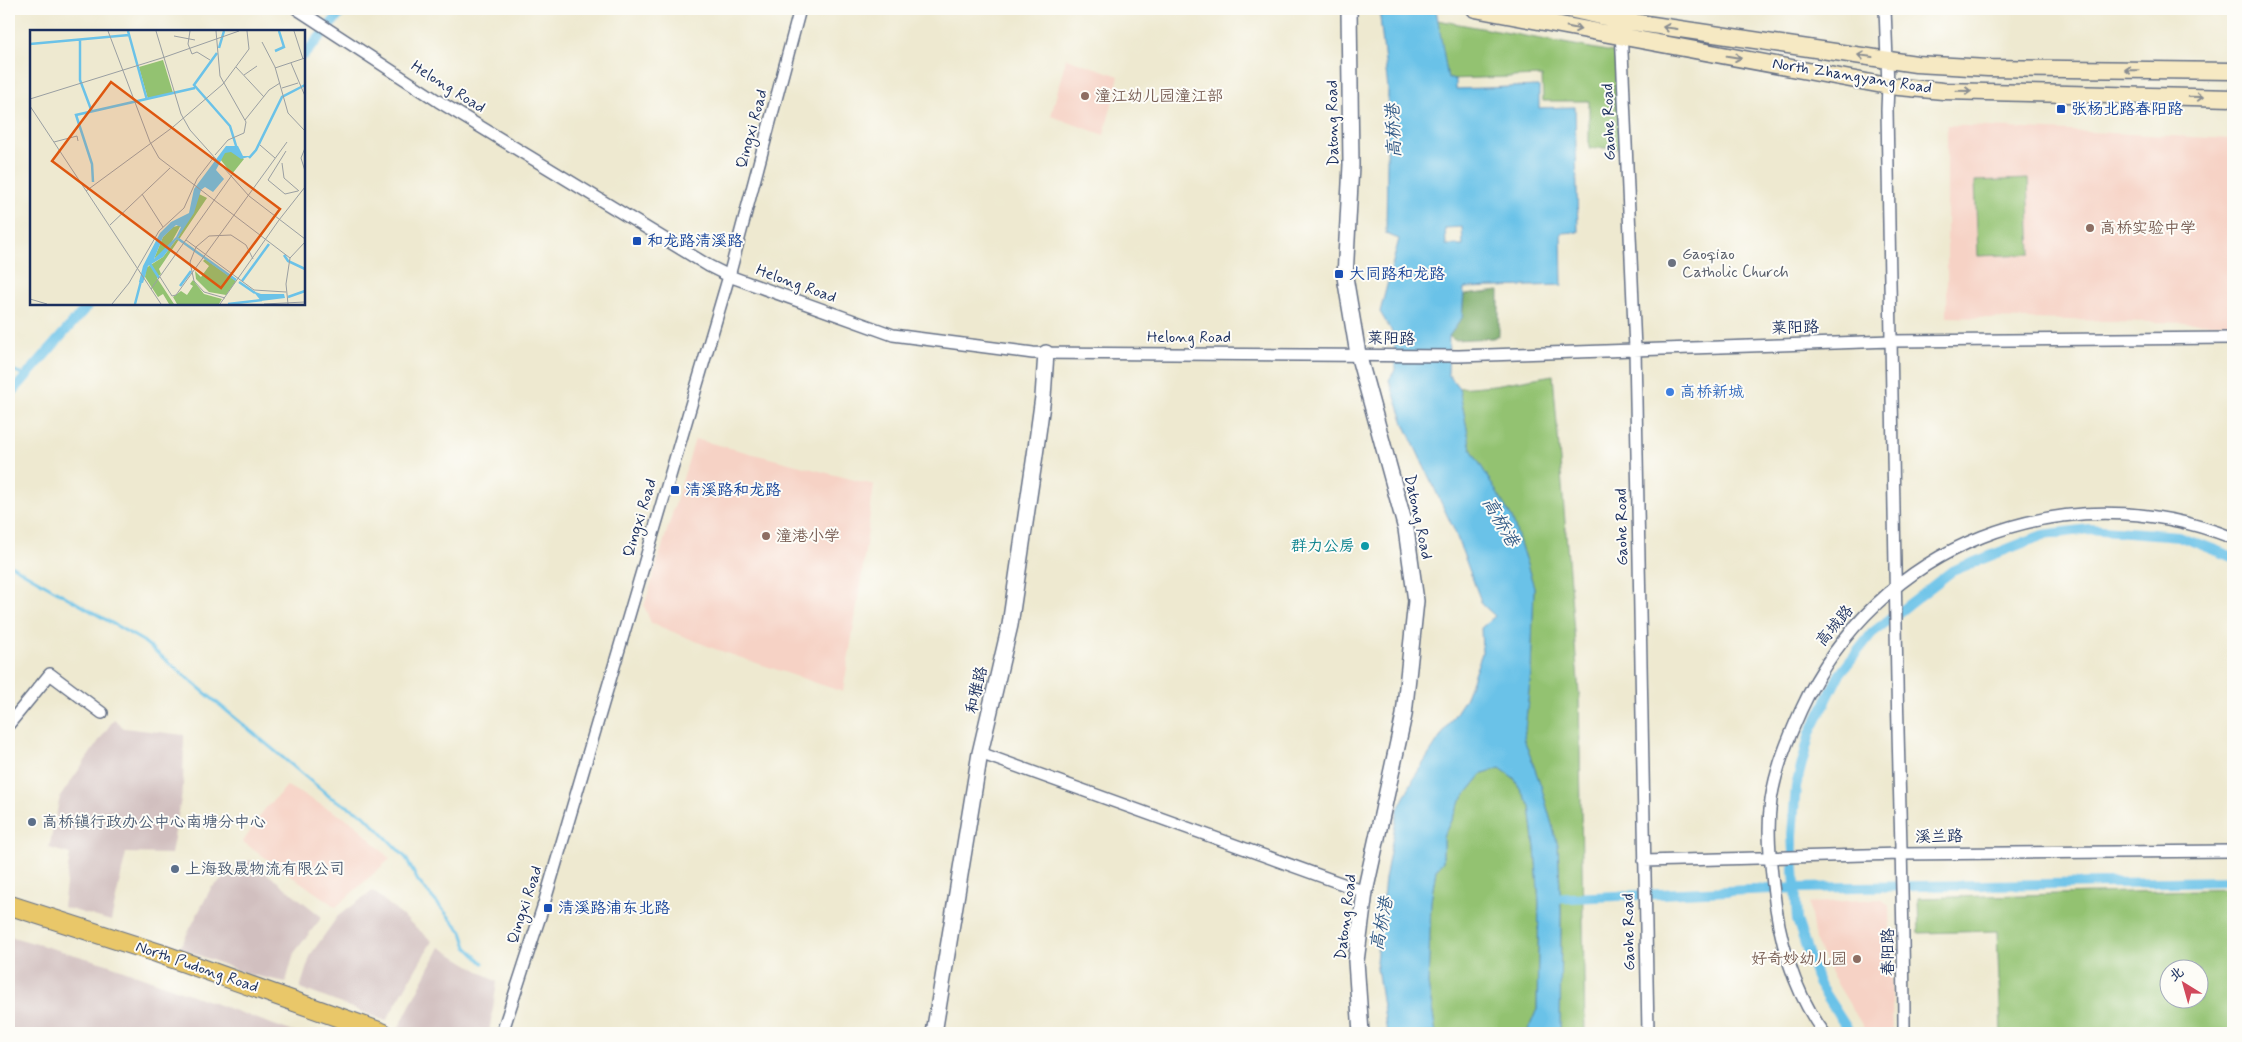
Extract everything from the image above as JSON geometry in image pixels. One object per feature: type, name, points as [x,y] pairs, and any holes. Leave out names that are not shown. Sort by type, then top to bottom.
[{"type":"main road","name":"North Zhangyang Road","points":[[1475,9],[1888,86],[1943,91],[2233,98]]},
{"type":"main road","name":"North Zhangyang Road","points":[[1568,9],[1619,20],[1916,64],[1988,68],[2233,71]]},
{"type":"main road","name":"North Pudong Road","points":[[9,905],[158,953],[384,1033]]},
{"type":"main road","name":"North Pudong Road","points":[[9,916],[132,956],[355,1033]]},
{"type":"street","name":"Helong Road","points":[[297,9],[438,101],[729,276],[893,336],[1046,353],[1365,354]]},
{"type":"street","name":"Qingxi Road","points":[[502,1033],[545,898],[729,276],[800,9]]},
{"type":"street","name":"Datong Road","points":[[1349,9],[1351,165],[1344,277],[1365,354],[1406,529],[1416,601],[1404,715],[1365,892],[1356,961],[1361,1033]]},
{"type":"street","name":"春阳路","points":[[1885,9],[1888,86],[1895,604],[1904,908],[1904,1033]]},
{"type":"street","name":"Gaohe Road","points":[[1619,20],[1622,37],[1635,350],[1648,1033]]},
{"type":"street","name":"莱阳路","points":[[1365,354],[1459,356],[1891,340],[2233,338]]},
{"type":"street","name":"和雅路","points":[[934,1033],[980,753],[1010,625],[1035,455],[1046,353]]},
{"type":"street","name":"高城路","points":[[1824,1033],[1814,1020],[1784,951],[1769,858],[1772,800],[1785,744],[1815,679],[1851,629],[1895,587],[1936,558],[1986,535],[2037,520],[2094,513],[2128,513],[2174,519],[2211,529],[2233,538]]},
{"type":"street","points":[[9,724],[50,674],[102,713]]},
{"type":"street","points":[[980,753],[1365,892]]},
{"type":"street","name":"溪兰路","points":[[1644,861],[1901,854],[2233,851]]},
{"type":"shaded area","name":"潼江幼儿园潼江部","points":[[1066,58],[1119,76],[1104,135],[1051,116]]},
{"type":"shaded area","name":"高桥实验中学","points":[[1947,125],[2233,139],[2233,324],[1947,317]]},
{"type":"shaded area","name":"潼港小学","points":[[695,439],[874,485],[843,692],[715,649],[651,623],[644,606]]},
{"type":"shaded area","points":[[114,719],[124,728],[184,735],[183,788],[171,854],[126,853],[111,921],[63,907],[70,854],[49,848],[60,797]]},
{"type":"shaded area","points":[[287,786],[354,823],[390,859],[336,907],[243,842],[264,810]]},
{"type":"shaded area","points":[[250,860],[322,917],[294,953],[286,982],[251,975],[180,948],[211,888]]},
{"type":"shaded area","points":[[373,891],[432,941],[386,1021],[300,988],[311,954],[338,916]]},
{"type":"shaded area","name":"好奇妙幼儿园","points":[[1881,899],[1889,905],[1893,1033],[1867,1033],[1833,977],[1815,940],[1809,903]]},
{"type":"shaded area","points":[[9,936],[107,964],[296,1033],[9,1033]]},
{"type":"shaded area","points":[[440,947],[497,982],[489,1033],[411,1033],[398,1029]]},
{"type":"green space","points":[[1437,20],[1618,53],[1622,148],[1589,148],[1589,101],[1543,101],[1542,76],[1448,79]]},
{"type":"green space","points":[[2028,179],[2031,254],[1978,256],[1975,181]]},
{"type":"green space","points":[[1499,291],[1499,335],[1493,338],[1454,340],[1449,336],[1462,318],[1464,295]]},
{"type":"green space","points":[[1553,375],[1579,693],[1585,1033],[1560,1033],[1561,910],[1558,846],[1541,786],[1524,739],[1531,671],[1534,587],[1512,518],[1471,449],[1459,388],[1494,385]]},
{"type":"green space","points":[[1500,768],[1514,778],[1530,806],[1539,902],[1537,1009],[1527,1033],[1436,1033],[1428,984],[1431,901],[1436,870],[1443,861],[1443,837],[1461,800],[1483,773]]},
{"type":"green space","points":[[2233,889],[2233,1033],[2001,1033],[1997,931],[1919,933],[1918,898]]},
{"type":"water","name":"高桥港","points":[[1379,9],[1436,9],[1448,79],[1456,79],[1456,89],[1539,86],[1539,108],[1575,107],[1578,232],[1561,233],[1562,285],[1464,288],[1462,318],[1449,336],[1448,374],[1459,388],[1471,449],[1512,518],[1534,587],[1531,671],[1524,739],[1541,786],[1558,846],[1561,910],[1560,1033],[1527,1033],[1537,1009],[1539,902],[1535,848],[1530,806],[1514,778],[1500,768],[1483,773],[1461,800],[1443,837],[1443,861],[1436,870],[1431,901],[1428,984],[1436,1033],[1387,1033],[1376,961],[1385,879],[1398,809],[1415,776],[1465,699],[1482,653],[1481,628],[1495,616],[1482,604],[1455,532],[1405,426],[1389,380],[1395,370],[1394,335],[1380,312],[1399,239],[1386,234],[1388,89]],"holes":[[[1462,227],[1463,245],[1446,245],[1445,228]]]},
{"type":"waterway","points":[[305,54],[344,9]]},
{"type":"waterway","points":[[9,396],[88,305]]},
{"type":"waterway","points":[[9,368],[26,376]]},
{"type":"waterway","points":[[1850,1033],[1818,983],[1797,920],[1792,835],[1796,786],[1810,733],[1839,675],[1872,633],[1952,571],[2043,535],[2089,529],[2179,536],[2233,557]]},
{"type":"waterway","points":[[9,564],[143,641],[330,797],[364,815],[406,858],[418,881],[462,932],[467,947],[483,963]]},
{"type":"waterway","points":[[1549,899],[1796,888],[2233,881]]},
{"type":"place","name":"潼江幼儿园潼江部","points":[[1085,96]]},
{"type":"place","name":"张杨北路春阳路","points":[[2061,109]]},
{"type":"place","name":"高桥实验中学","points":[[2090,228]]},
{"type":"place","name":"和龙路清溪路","points":[[637,241]]},
{"type":"place","name":"Gaoqiao Catholic Church","points":[[1672,263]]},
{"type":"place","name":"大同路和龙路","points":[[1339,274]]},
{"type":"place","name":"高桥新城","points":[[1670,392]]},
{"type":"place","name":"清溪路和龙路","points":[[675,490]]},
{"type":"place","name":"潼港小学","points":[[766,536]]},
{"type":"place","name":"群力公房","points":[[1365,546]]},
{"type":"place","name":"高桥镇行政办公中心南塘分中心","points":[[32,822]]},
{"type":"place","name":"上海致晟物流有限公司","points":[[175,869]]},
{"type":"place","name":"清溪路浦东北路","points":[[548,908]]},
{"type":"place","name":"好奇妙幼儿园","points":[[1857,959]]}]
